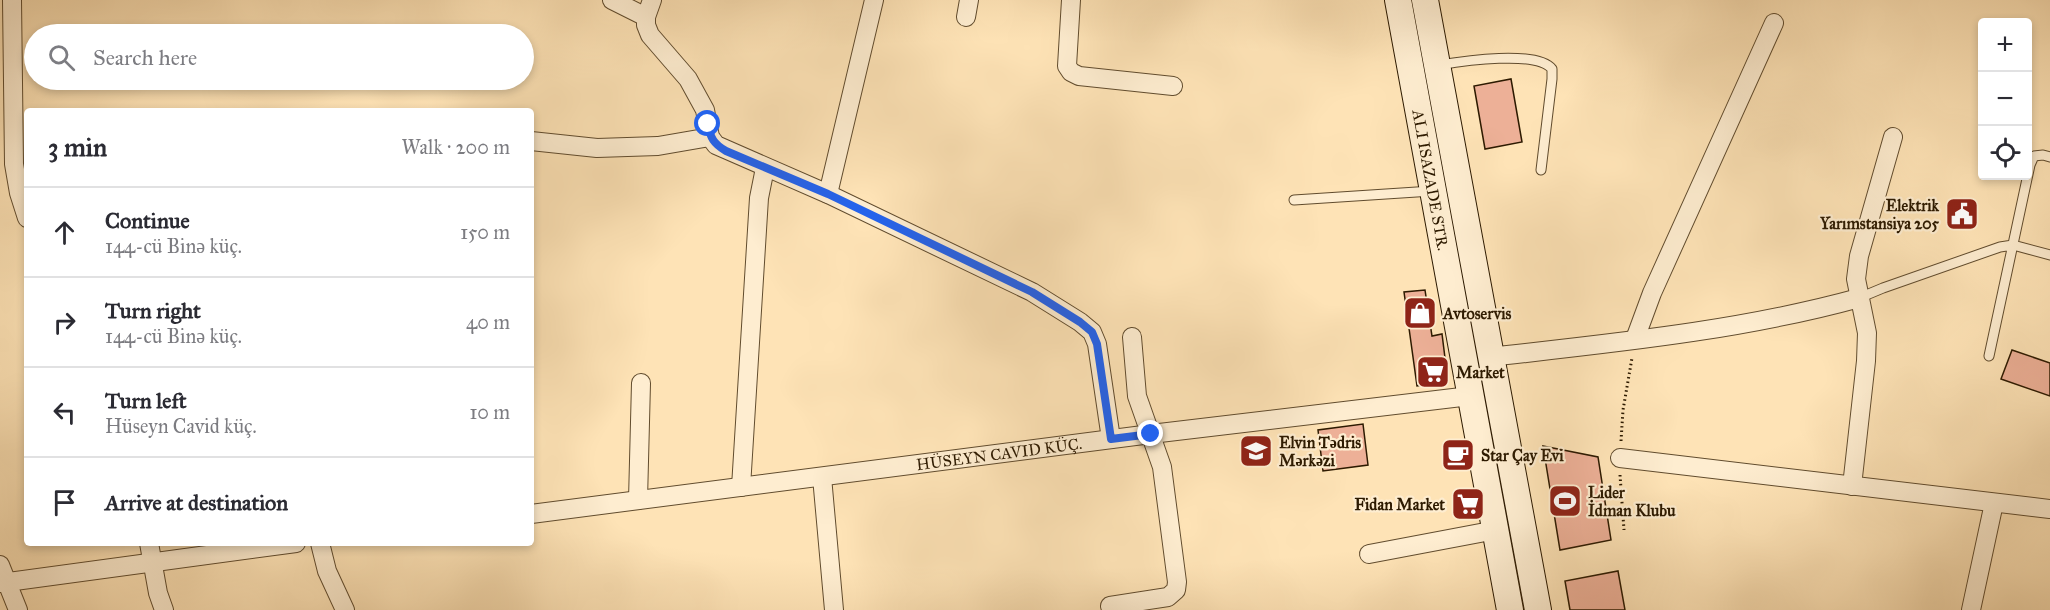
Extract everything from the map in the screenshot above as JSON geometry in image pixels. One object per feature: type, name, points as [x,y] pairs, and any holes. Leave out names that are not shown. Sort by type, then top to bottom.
[{"type":"main road","name":"ALI ISAZADE STR.","points":[[1398,0],[1470,396]]},
{"type":"main road","name":"ALI ISAZADE STR.","points":[[1425,0],[1496,392]]},
{"type":"main road","points":[[1463,361],[1490,357]]},
{"type":"main road","points":[[1509,610],[1470,396],[1496,392],[1538,610]]},
{"type":"street","points":[[12,0],[14,164],[24,209]]},
{"type":"street","points":[[612,0],[649,8],[650,35],[688,79],[705,110],[710,137],[716,145],[828,194],[1032,292],[1092,332],[1097,344],[1111,439]]},
{"type":"street","points":[[828,194],[874,0]]},
{"type":"street","points":[[1071,0],[1067,66],[1071,72],[1079,76],[1173,86]]},
{"type":"street","points":[[1635,339],[1652,293],[1774,23]]},
{"type":"street","points":[[534,141],[597,148],[658,146],[710,137]]},
{"type":"street","points":[[1852,486],[1867,342],[1856,279],[1859,256],[1893,137]]},
{"type":"street","points":[[741,488],[759,198],[765,168]]},
{"type":"street","points":[[1490,357],[1635,339],[1780,317],[1859,298]]},
{"type":"street","points":[[1110,606],[1168,597],[1176,590],[1178,582],[1162,467],[1137,396],[1132,337]]},
{"type":"street","points":[[638,500],[641,383]]},
{"type":"street","name":"HÜSEYN CAVID KÜÇ.","points":[[534,514],[1111,439],[1470,396]]},
{"type":"street","points":[[1620,458],[2050,509]]},
{"type":"street","points":[[822,477],[834,610]]},
{"type":"street","points":[[1971,610],[1994,503]]},
{"type":"street","points":[[1369,554],[1496,530]]},
{"type":"street","points":[[149,546],[164,610]]},
{"type":"street","points":[[321,546],[327,571],[345,610]]},
{"type":"street","points":[[18,610],[2,577],[152,562],[246,547]]},
{"type":"lane","points":[[1437,65],[1485,58],[1534,60],[1547,63],[1552,69],[1552,79],[1541,170]]},
{"type":"lane","points":[[1989,356],[2030,165],[2034,156],[2050,157]]},
{"type":"lane","points":[[1294,200],[1432,191]]},
{"type":"lane","points":[[1859,298],[1990,250],[2013,245],[2050,255]]},
{"type":"path","points":[[1624,530],[1620,458],[1623,410],[1635,339]]},
{"type":"building","points":[[1511,79],[1522,142],[1485,149],[1474,86]]},
{"type":"building","points":[[1425,290],[1432,336],[1442,334],[1448,382],[1417,386],[1404,292]]},
{"type":"building","points":[[2012,350],[2050,363],[2050,396],[2001,379]]},
{"type":"building","points":[[1363,424],[1368,465],[1323,471],[1318,430]]},
{"type":"building","points":[[1543,446],[1598,457],[1611,540],[1560,550]]},
{"type":"building","points":[[1618,571],[1625,610],[1570,610],[1565,581]]},
{"type":"place","name":"Elektrik Yarımstansiya 205","points":[[1962,214]]},
{"type":"place","name":"Avtoservis","points":[[1420,313]]},
{"type":"place","name":"Market","points":[[1433,372]]},
{"type":"place","name":"Elvin Tədris Mərkəzi","points":[[1256,451]]},
{"type":"place","name":"Star Çay Evi","points":[[1458,455]]},
{"type":"place","name":"Lider İdman Klubu","points":[[1565,501]]},
{"type":"place","name":"Fidan Market","points":[[1468,504]]},
{"type":"route","points":[[708,124],[710,137],[716,145],[726,151],[828,194],[1032,292],[1080,322],[1092,332],[1097,344],[1111,439],[1151,434]]}]
